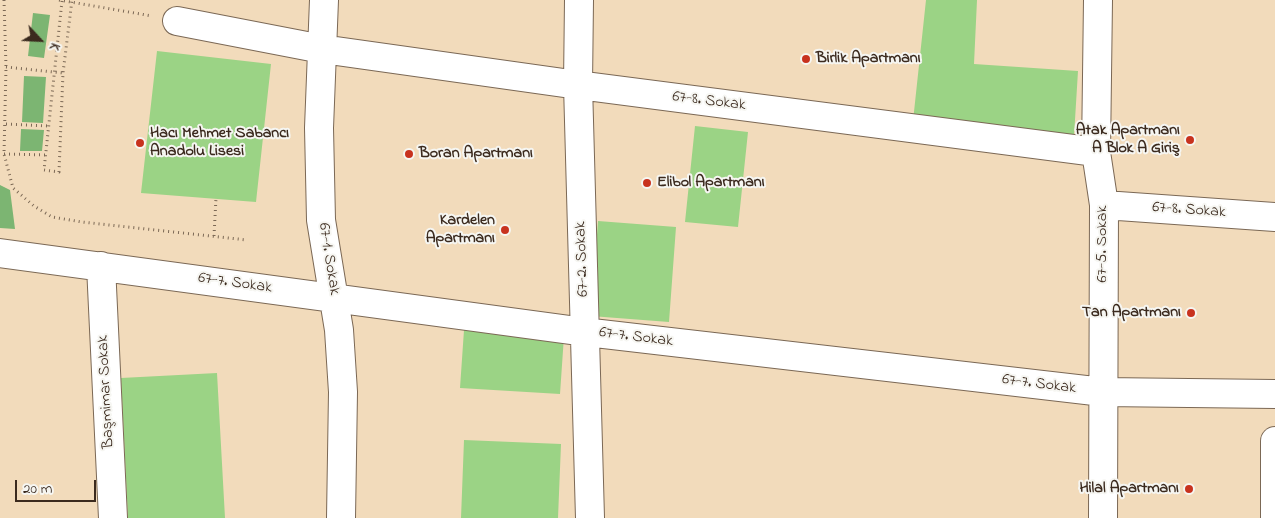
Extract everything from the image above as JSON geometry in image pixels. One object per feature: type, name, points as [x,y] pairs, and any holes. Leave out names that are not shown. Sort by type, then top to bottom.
[{"type":"street","name":"67-1. Sokak","points":[[324,0],[319,128],[321,220],[334,298],[343,392],[341,518]]},
{"type":"street","name":"67-2. Sokak","points":[[579,0],[578,85],[590,518]]},
{"type":"street","name":"67-5. Sokak","points":[[1098,0],[1096,152],[1104,205],[1103,518]]},
{"type":"street","name":"67-8. Sokak","points":[[177,20],[322,49],[578,85],[1096,152]]},
{"type":"street","name":"67-8. Sokak","points":[[1104,205],[1275,218]]},
{"type":"street","name":"67-7. Sokak","points":[[0,253],[585,332],[1103,392],[1275,394]]},
{"type":"street","name":"Başmimar Sokak","points":[[101,266],[113,518]]},
{"type":"street","points":[[1275,440],[1275,518]]},
{"type":"path","points":[[4,0],[6,68],[4,154],[13,188],[34,206],[52,217],[247,240]]},
{"type":"path","points":[[72,1],[63,72],[59,172],[44,170],[47,155],[60,0],[72,1],[177,20]]},
{"type":"path","points":[[6,68],[63,72]]},
{"type":"path","points":[[6,124],[49,126]]},
{"type":"path","points":[[4,154],[47,155]]},
{"type":"path","points":[[214,236],[216,198]]},
{"type":"green space","points":[[926,0],[977,0],[974,64],[1078,71],[1074,136],[913,121]]},
{"type":"green space","points":[[33,13],[50,15],[44,58],[28,56]]},
{"type":"green space","points":[[157,51],[271,64],[256,202],[141,193]]},
{"type":"green space","points":[[24,76],[46,77],[43,123],[22,122]]},
{"type":"green space","points":[[695,126],[748,132],[738,227],[685,222]]},
{"type":"green space","points":[[21,129],[44,130],[42,151],[20,151]]},
{"type":"green space","points":[[0,185],[10,190],[15,229],[0,228]]},
{"type":"green space","points":[[598,221],[676,227],[669,322],[591,316]]},
{"type":"green space","points":[[464,330],[564,336],[560,394],[460,388]]},
{"type":"green space","points":[[217,373],[225,518],[128,518],[121,378]]},
{"type":"green space","points":[[464,440],[561,444],[558,518],[461,518]]},
{"type":"place","name":"Birlik Apartmanı","points":[[806,59]]},
{"type":"place","name":"Atak Apartmanı A Blok A Giriş","points":[[1190,140]]},
{"type":"place","name":"Hacı Mehmet Sabancı Anadolu Lisesi","points":[[140,143]]},
{"type":"place","name":"Boran Apartmanı","points":[[409,154]]},
{"type":"place","name":"Elibol Apartmanı","points":[[647,183]]},
{"type":"place","name":"Kardelen Apartmanı","points":[[505,230]]},
{"type":"place","name":"Tan Apartmanı","points":[[1191,313]]},
{"type":"place","name":"Hilal Apartmanı","points":[[1189,489]]}]
